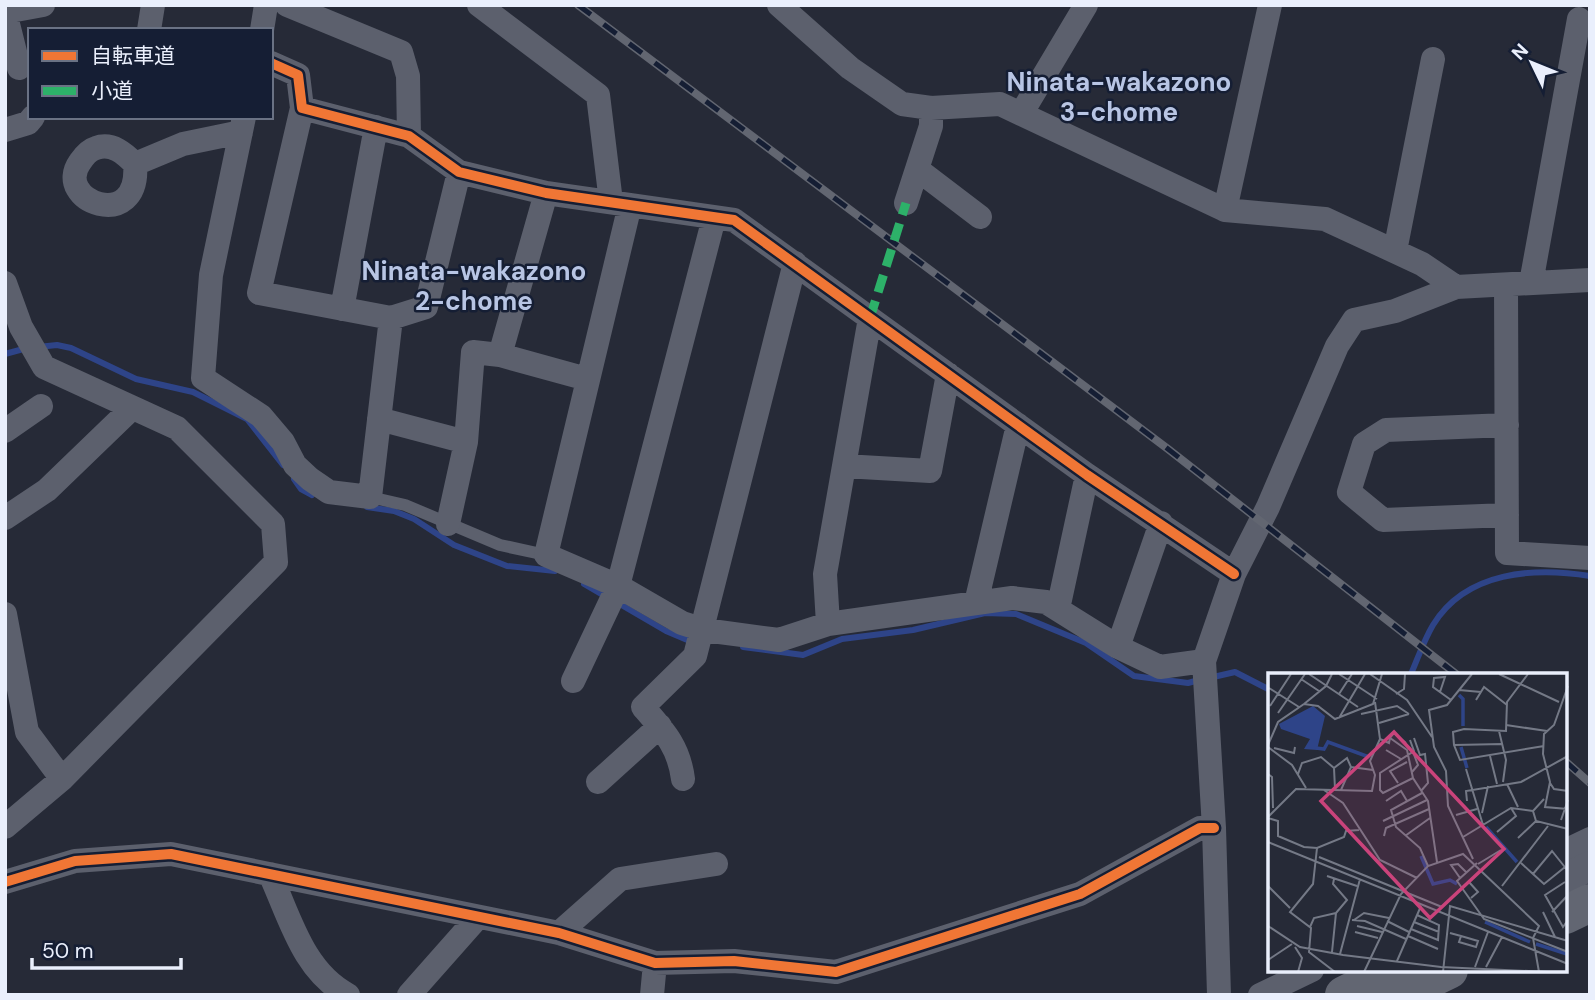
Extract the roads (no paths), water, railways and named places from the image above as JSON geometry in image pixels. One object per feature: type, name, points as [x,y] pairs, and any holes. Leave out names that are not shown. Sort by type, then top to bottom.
[{"type":"highway","points":[[1567,889],[1590,878]]},
{"type":"highway","points":[[1567,914],[1590,903]]},
{"type":"highway","points":[[1344,995],[1391,972]]},
{"type":"highway","points":[[1397,995],[1443,982]]},
{"type":"street","points":[[26,74],[5,12],[43,5]]},
{"type":"street","points":[[149,28],[153,5]]},
{"type":"street","points":[[262,28],[267,5]]},
{"type":"street","points":[[287,5],[401,52],[408,76],[409,136]]},
{"type":"street","points":[[479,5],[598,95],[620,204],[587,379],[546,555],[613,596],[682,623],[700,642],[779,640],[828,624],[1012,598],[1046,602],[1118,647],[1160,667],[1204,661]]},
{"type":"street","points":[[779,5],[850,68],[902,104],[931,108],[1000,104],[1225,210],[1325,219],[1422,264],[1456,287]]},
{"type":"street","points":[[1021,114],[1086,5]]},
{"type":"street","points":[[1225,210],[1270,5]]},
{"type":"street","points":[[1531,283],[1579,19]]},
{"type":"street","points":[[1395,251],[1433,59]]},
{"type":"street","points":[[273,63],[298,75],[302,108],[259,293],[391,318],[426,307],[459,172]]},
{"type":"street","points":[[302,108],[409,136],[459,172],[546,192],[734,220],[1087,475],[1234,574]]},
{"type":"street","points":[[906,203],[931,126],[931,108]]},
{"type":"street","points":[[5,130],[28,123],[31,119]]},
{"type":"street","points":[[135,164],[183,144],[243,125],[211,275],[203,378],[261,416],[283,442],[295,465],[329,492],[370,497],[391,318]]},
{"type":"street","points":[[342,309],[376,127]]},
{"type":"street","points":[[917,169],[980,217]]},
{"type":"street","points":[[500,355],[546,192]]},
{"type":"street","points":[[573,681],[613,596],[714,218]]},
{"type":"street","points":[[683,779],[680,757],[660,726],[643,707],[700,642],[795,263]]},
{"type":"street","points":[[1219,995],[1214,828],[1204,661],[1234,574],[1268,508],[1337,346],[1354,320],[1395,311],[1456,287],[1590,280]]},
{"type":"street","points":[[5,283],[21,327],[44,367],[177,428],[273,524],[276,562],[62,779],[7,821]]},
{"type":"street","points":[[1506,285],[1507,554],[1590,558]]},
{"type":"street","points":[[828,624],[825,574],[870,318]]},
{"type":"street","points":[[448,524],[466,442],[473,352],[500,355],[587,379]]},
{"type":"street","points":[[844,466],[930,471],[948,374]]},
{"type":"street","points":[[5,431],[41,406]]},
{"type":"street","points":[[5,518],[47,490],[132,408]]},
{"type":"street","points":[[379,419],[466,442]]},
{"type":"street","points":[[975,603],[1018,425]]},
{"type":"street","points":[[1507,425],[1386,430],[1364,444],[1349,492],[1383,520],[1507,515]]},
{"type":"street","points":[[1058,609],[1087,475]]},
{"type":"street","points":[[1118,647],[1161,523]]},
{"type":"street","points":[[5,614],[27,732],[62,779]]},
{"type":"street","points":[[598,782],[660,726]]},
{"type":"street","points":[[5,882],[75,861],[171,854],[559,933],[655,963],[734,961],[836,972],[1080,894],[1200,828],[1214,828]]},
{"type":"street","points":[[1567,849],[1590,839]]},
{"type":"street","points":[[559,933],[620,879],[716,864]]},
{"type":"street","points":[[1567,876],[1590,866]]},
{"type":"street","points":[[270,874],[312,965],[330,985],[348,995]]},
{"type":"street","points":[[1567,923],[1590,912]]},
{"type":"street","points":[[417,992],[478,917]]},
{"type":"street","points":[[652,995],[655,963]]},
{"type":"street","points":[[1260,995],[1308,972]]},
{"type":"street","points":[[1329,995],[1375,972]]},
{"type":"lane","points":[[370,497],[405,505],[500,545],[546,555]]},
{"type":"waterway","points":[[38,347],[57,345],[71,348],[136,379],[193,392],[247,419],[283,465]]},
{"type":"waterway","points":[[5,354],[27,348]]},
{"type":"waterway","points":[[294,479],[301,489],[312,495]]},
{"type":"waterway","points":[[367,507],[394,511],[414,519],[454,545],[507,566],[555,571]]},
{"type":"waterway","points":[[1411,673],[1433,625],[1447,607],[1482,583],[1524,573],[1590,576]]},
{"type":"waterway","points":[[584,584],[608,598]]},
{"type":"waterway","points":[[618,603],[666,631],[692,642]]},
{"type":"waterway","points":[[743,647],[803,655],[842,639],[913,630],[985,613],[1016,614],[1086,643],[1134,676],[1188,683],[1199,680]]},
{"type":"waterway","points":[[1209,678],[1235,672],[1268,689]]},
{"type":"railway","points":[[578,5],[1168,449],[1455,673]]},
{"type":"railway","points":[[1567,763],[1590,783]]},
{"type":"district","name":"Ninata-wakazono 3-chome","points":[[1119,97]]},
{"type":"district","name":"Ninata-wakazono 2-chome","points":[[474,286]]}]
